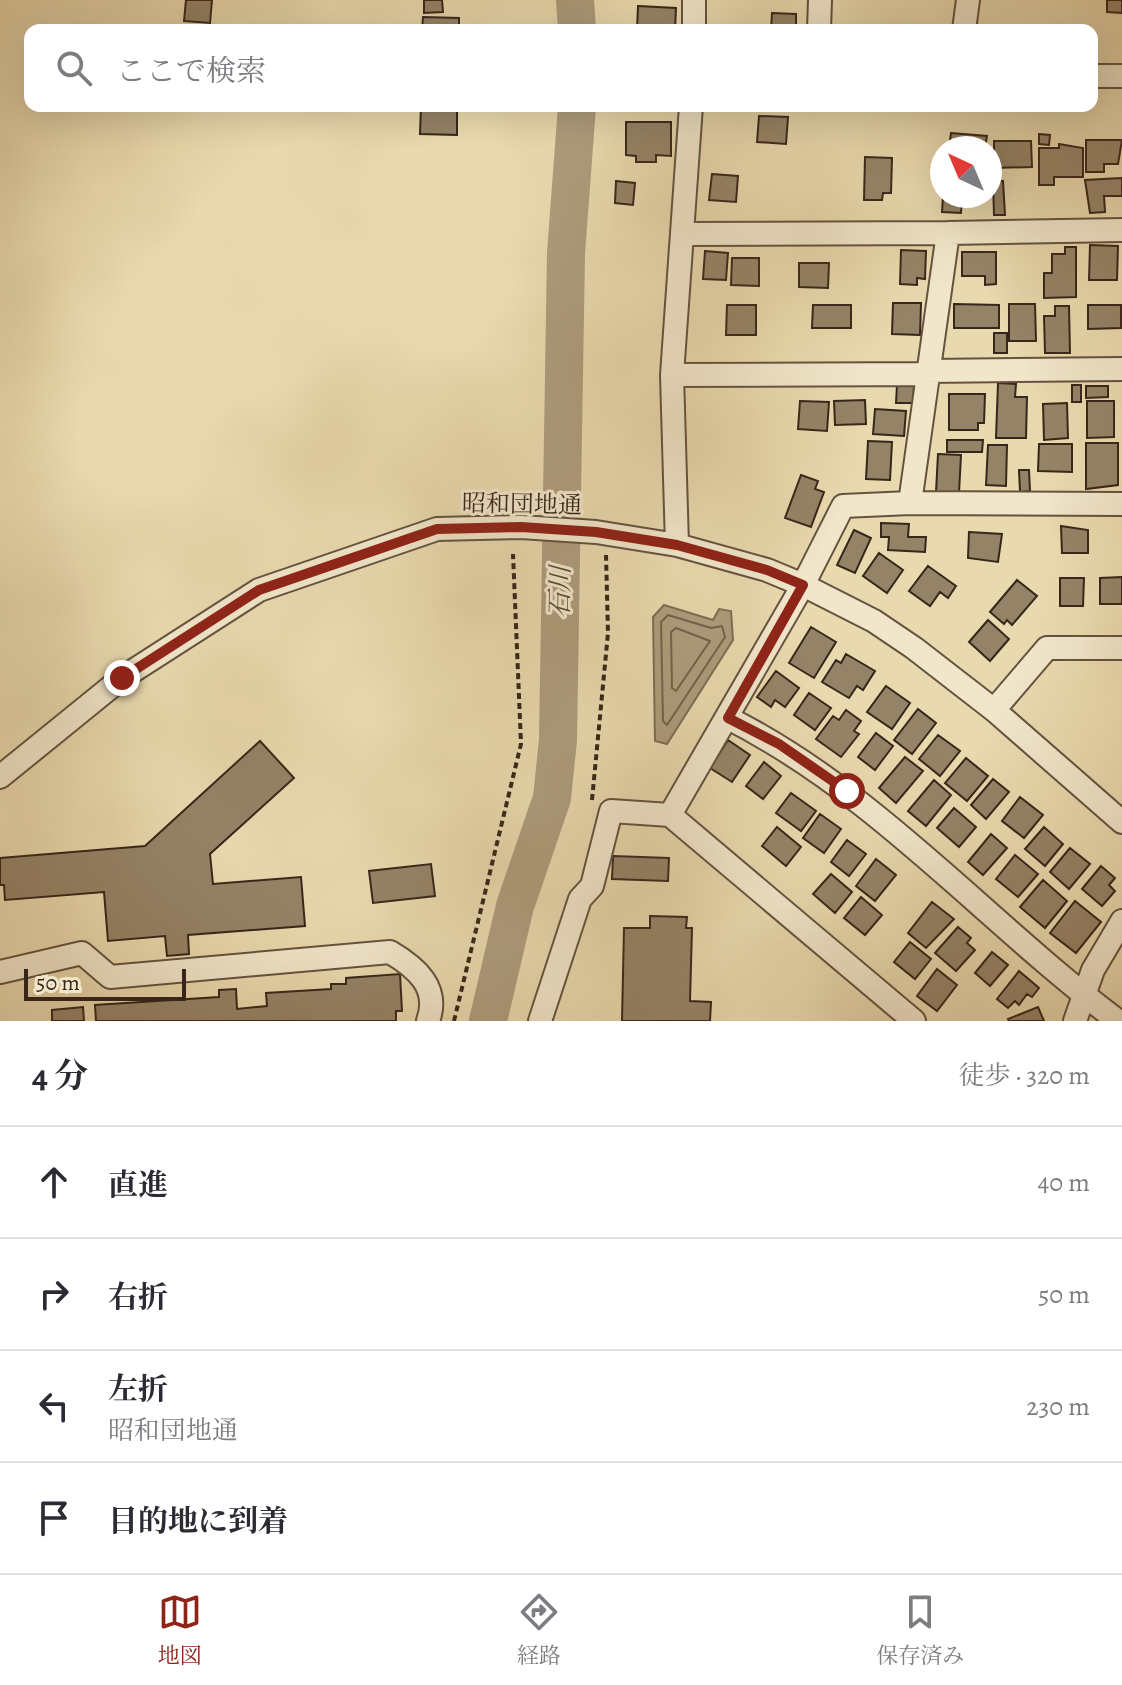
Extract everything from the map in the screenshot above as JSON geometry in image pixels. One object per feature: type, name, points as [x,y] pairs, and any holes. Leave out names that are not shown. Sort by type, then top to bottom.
[{"type":"street","points":[[694,0],[694,24]]},
{"type":"street","points":[[819,24],[820,0]]},
{"type":"street","points":[[965,24],[968,0]]},
{"type":"street","points":[[1098,76],[1122,76]]},
{"type":"street","points":[[677,545],[672,375],[691,112]]},
{"type":"street","points":[[682,234],[1122,230]]},
{"type":"street","points":[[910,503],[948,233]]},
{"type":"street","points":[[672,375],[1122,369]]},
{"type":"street","points":[[670,815],[803,585],[843,506],[910,503],[1122,504]]},
{"type":"street","name":"昭和団地通","points":[[0,777],[122,678],[259,590],[437,529],[521,527],[596,532],[677,545],[767,570],[803,585],[895,635],[994,710],[1122,822]]},
{"type":"street","points":[[994,710],[1047,648],[1122,648]]},
{"type":"street","points":[[728,718],[779,744],[847,791],[1118,1021]]},
{"type":"street","points":[[540,1021],[580,899],[592,886],[611,811],[670,815],[914,1021]]},
{"type":"street","points":[[1075,1021],[1107,941],[1122,921]]},
{"type":"street","points":[[12,968],[82,953],[110,977],[390,952],[415,966],[425,979],[430,1014]]},
{"type":"path","points":[[454,1021],[521,744],[513,554]]},
{"type":"path","points":[[591,807],[608,633],[606,555]]},
{"type":"water","points":[[664,605],[713,620],[719,609],[731,611],[733,640],[667,744],[655,741],[653,617]]},
{"type":"building","points":[[186,0],[212,0],[210,23],[184,21]]},
{"type":"building","points":[[424,0],[442,0],[443,12],[424,13]]},
{"type":"building","points":[[1107,0],[1122,0],[1122,13],[1107,12]]},
{"type":"building","points":[[638,6],[676,8],[675,24],[637,24]]},
{"type":"building","points":[[772,13],[796,14],[796,24],[771,24]]},
{"type":"building","points":[[423,17],[459,18],[459,24],[422,24]]},
{"type":"building","points":[[421,112],[457,112],[457,135],[420,134]]},
{"type":"building","points":[[759,116],[788,117],[786,144],[757,142]]},
{"type":"building","points":[[626,122],[671,122],[671,156],[656,155],[656,162],[636,162],[636,156],[626,155]]},
{"type":"building","points":[[951,133],[987,136],[951,136]]},
{"type":"building","points":[[1039,134],[1050,135],[1049,145],[1039,144]]},
{"type":"building","points":[[1086,140],[1122,140],[1118,164],[1104,164],[1104,172],[1086,172]]},
{"type":"building","points":[[1002,141],[1031,141],[1032,167],[1002,168]]},
{"type":"building","points":[[1059,144],[1083,148],[1083,177],[1054,177],[1054,185],[1039,185],[1039,148],[1059,148]]},
{"type":"building","points":[[865,157],[892,158],[891,193],[883,193],[882,200],[864,200]]},
{"type":"building","points":[[712,174],[738,176],[736,202],[709,200]]},
{"type":"building","points":[[1122,178],[1122,196],[1104,196],[1105,212],[1090,213],[1085,180]]},
{"type":"building","points":[[616,181],[635,183],[633,205],[615,203]]},
{"type":"building","points":[[1003,181],[1005,215],[994,215],[994,208],[1002,208]]},
{"type":"building","points":[[942,208],[961,208],[961,213],[942,212]]},
{"type":"building","points":[[1090,245],[1118,246],[1117,280],[1089,280]]},
{"type":"building","points":[[1065,247],[1076,247],[1076,297],[1044,298],[1044,273],[1052,273],[1052,254],[1065,254]]},
{"type":"building","points":[[901,250],[926,251],[925,279],[917,278],[917,285],[900,284]]},
{"type":"building","points":[[705,251],[728,253],[726,280],[703,279]]},
{"type":"building","points":[[962,252],[996,252],[996,284],[985,285],[985,276],[962,276]]},
{"type":"building","points":[[732,258],[759,258],[759,286],[731,285]]},
{"type":"building","points":[[799,263],[829,263],[828,288],[799,287]]},
{"type":"building","points":[[893,303],[921,303],[920,335],[892,334]]},
{"type":"building","points":[[954,304],[999,305],[999,328],[954,328]]},
{"type":"building","points":[[1009,304],[1035,304],[1036,341],[1009,341]]},
{"type":"building","points":[[727,305],[756,305],[756,335],[726,335]]},
{"type":"building","points":[[813,305],[851,305],[851,328],[812,328]]},
{"type":"building","points":[[1088,305],[1121,305],[1121,328],[1088,329]]},
{"type":"building","points":[[1055,306],[1069,306],[1070,353],[1045,353],[1044,316],[1055,316]]},
{"type":"building","points":[[994,333],[1007,333],[1007,353],[994,353]]},
{"type":"building","points":[[998,383],[1016,384],[1015,397],[1027,397],[1026,438],[996,438]]},
{"type":"building","points":[[897,385],[914,385],[913,403],[896,403]]},
{"type":"building","points":[[1072,385],[1081,385],[1081,402],[1072,402]]},
{"type":"building","points":[[1086,386],[1108,386],[1108,397],[1086,398]]},
{"type":"building","points":[[949,394],[985,394],[984,423],[978,423],[978,430],[949,430]]},
{"type":"building","points":[[865,400],[866,424],[835,425],[834,401]]},
{"type":"building","points":[[800,401],[829,402],[827,431],[798,429]]},
{"type":"building","points":[[1087,401],[1114,401],[1114,437],[1087,438]]},
{"type":"building","points":[[1067,403],[1068,438],[1044,440],[1043,404]]},
{"type":"building","points":[[875,409],[906,411],[904,436],[873,434]]},
{"type":"building","points":[[947,440],[983,440],[982,452],[947,452]]},
{"type":"building","points":[[868,441],[892,442],[890,480],[866,479]]},
{"type":"building","points":[[1086,443],[1118,443],[1118,485],[1086,489]]},
{"type":"building","points":[[1039,444],[1072,444],[1072,472],[1038,471]]},
{"type":"building","points":[[988,445],[1007,445],[1006,486],[986,485]]},
{"type":"building","points":[[938,454],[961,455],[959,493],[936,492]]},
{"type":"building","points":[[1019,470],[1029,470],[1030,491],[1020,492]]},
{"type":"building","points":[[801,475],[818,481],[815,489],[824,492],[811,527],[785,518]]},
{"type":"building","points":[[881,523],[909,524],[908,537],[926,537],[925,552],[888,550],[889,537],[881,537]]},
{"type":"building","points":[[1061,526],[1088,530],[1088,553],[1062,553]]},
{"type":"building","points":[[854,530],[871,538],[855,573],[837,565]]},
{"type":"building","points":[[969,532],[1002,534],[998,562],[968,558]]},
{"type":"building","points":[[879,553],[903,570],[887,593],[863,576]]},
{"type":"building","points":[[928,566],[956,586],[948,598],[940,592],[930,606],[909,591]]},
{"type":"building","points":[[1122,577],[1122,604],[1100,604],[1100,578]]},
{"type":"building","points":[[1060,578],[1084,578],[1083,606],[1060,606]]},
{"type":"building","points":[[1017,580],[1037,596],[1012,625],[1007,620],[1004,624],[990,612]]},
{"type":"building","points":[[988,620],[1009,639],[990,661],[969,642]]},
{"type":"building","points":[[811,627],[836,642],[814,678],[789,663]]},
{"type":"building","points":[[846,654],[875,671],[863,690],[857,686],[849,698],[822,682],[836,660],[841,663]]},
{"type":"building","points":[[776,671],[799,688],[785,707],[775,700],[771,707],[757,697]]},
{"type":"building","points":[[886,686],[910,703],[892,729],[867,712]]},
{"type":"building","points":[[809,693],[831,708],[815,730],[794,715]]},
{"type":"building","points":[[918,709],[936,723],[912,754],[894,740]]},
{"type":"building","points":[[846,710],[861,721],[854,731],[859,734],[841,757],[816,739],[833,716],[839,720]]},
{"type":"building","points":[[876,733],[893,746],[875,770],[858,757]]},
{"type":"building","points":[[938,735],[960,751],[940,776],[919,759]]},
{"type":"building","points":[[728,740],[750,755],[732,782],[710,768]]},
{"type":"building","points":[[260,741],[294,778],[210,854],[213,884],[301,877],[305,926],[188,935],[189,954],[167,956],[165,936],[108,941],[104,892],[5,900],[4,885],[0,885],[0,858],[145,846]]},
{"type":"building","points":[[905,757],[923,771],[896,803],[879,788]]},
{"type":"building","points":[[966,758],[988,776],[967,801],[945,783]]},
{"type":"building","points":[[764,762],[781,776],[763,799],[746,786]]},
{"type":"building","points":[[993,779],[1009,792],[986,819],[971,805]]},
{"type":"building","points":[[934,780],[951,795],[926,826],[908,811]]},
{"type":"building","points":[[791,793],[816,811],[801,831],[776,813]]},
{"type":"building","points":[[1020,797],[1043,815],[1024,838],[1002,821]]},
{"type":"building","points":[[954,808],[976,827],[959,847],[937,828]]},
{"type":"building","points":[[820,814],[841,829],[824,853],[803,838]]},
{"type":"building","points":[[777,827],[801,847],[786,866],[762,846]]},
{"type":"building","points":[[1044,827],[1063,844],[1045,866],[1025,849]]},
{"type":"building","points":[[991,834],[1007,848],[983,875],[968,862]]},
{"type":"building","points":[[847,840],[866,854],[849,876],[831,862]]},
{"type":"building","points":[[1070,848],[1090,864],[1069,889],[1050,872]]},
{"type":"building","points":[[1015,855],[1038,874],[1018,897],[996,879]]},
{"type":"building","points":[[613,856],[669,858],[668,881],[612,879]]},
{"type":"building","points":[[876,859],[896,875],[875,901],[856,886]]},
{"type":"building","points":[[431,864],[435,896],[373,903],[369,871]]},
{"type":"building","points":[[1101,866],[1115,878],[1109,885],[1115,891],[1102,906],[1082,889]]},
{"type":"building","points":[[831,874],[852,892],[835,913],[813,894]]},
{"type":"building","points":[[1043,880],[1067,901],[1045,928],[1020,907]]},
{"type":"building","points":[[861,897],[882,915],[865,935],[844,918]]},
{"type":"building","points":[[1075,901],[1101,922],[1076,953],[1050,933]]},
{"type":"building","points":[[932,902],[954,919],[926,948],[908,933]]},
{"type":"building","points":[[650,916],[687,917],[686,928],[692,928],[690,1001],[711,1002],[710,1021],[622,1021],[624,928],[650,928]]},
{"type":"building","points":[[958,927],[971,938],[967,943],[975,950],[956,971],[935,953]]},
{"type":"building","points":[[910,942],[931,959],[915,979],[894,962]]},
{"type":"building","points":[[992,952],[1008,965],[990,986],[975,973]]},
{"type":"building","points":[[937,969],[957,985],[937,1011],[917,996]]},
{"type":"building","points":[[1019,971],[1039,988],[1032,997],[1027,994],[1019,1005],[1015,1001],[1008,1008],[997,999]]},
{"type":"building","points":[[400,974],[402,1011],[396,1011],[396,1021],[96,1021],[95,1005],[219,997],[219,990],[236,989],[237,1009],[267,1006],[266,993],[331,989],[331,984],[346,984],[346,978]]},
{"type":"building","points":[[83,1007],[84,1021],[52,1021],[52,1010]]},
{"type":"building","points":[[1038,1007],[1044,1021],[1008,1019]]},
{"type":"waterway","name":"石川","points":[[575,0],[577,24]]},
{"type":"waterway","name":"石川","points":[[488,1021],[515,906],[552,798],[558,740],[566,253],[577,112]]},
{"type":"route","points":[[122,678],[259,590],[437,529],[521,527],[596,532],[677,545],[767,570],[803,585],[728,718],[779,744],[847,791]]}]
